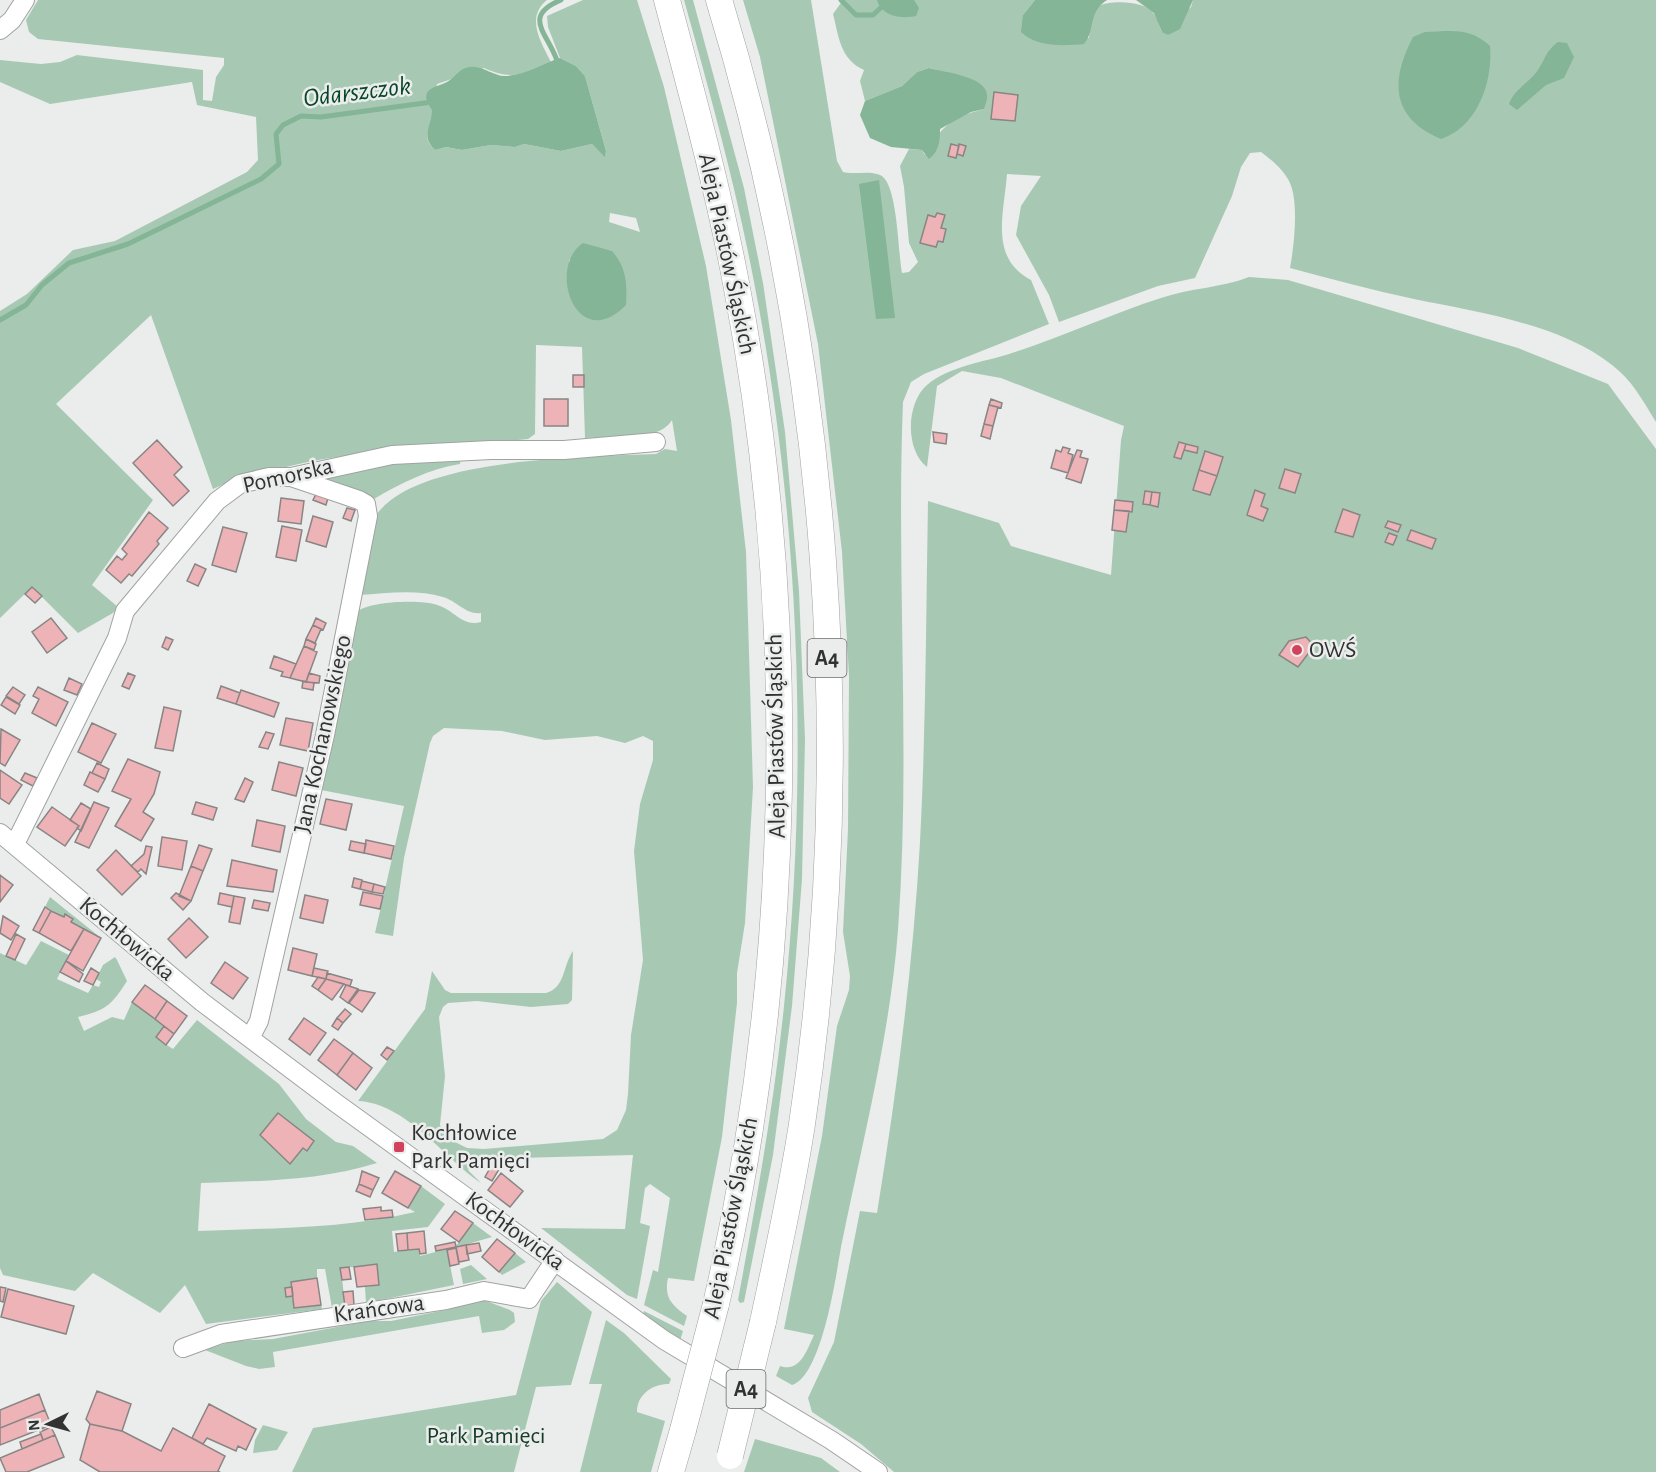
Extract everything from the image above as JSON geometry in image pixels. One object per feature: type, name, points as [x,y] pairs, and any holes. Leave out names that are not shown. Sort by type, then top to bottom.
[{"type":"highway","name":"Aleja Piastów Śląskich","points":[[667,0],[721,208],[748,352],[763,459],[777,671],[777,845],[763,1042],[733,1234],[671,1472]]},
{"type":"highway","name":"Aleja Piastów Śląskich","points":[[719,0],[759,143],[779,234],[809,428],[819,518],[828,687],[830,797],[827,867],[812,1044],[792,1187],[763,1322],[728,1464]]},
{"type":"street","points":[[0,30],[12,20],[25,0]]},
{"type":"street","name":"Pomorska","points":[[15,844],[117,638],[125,610],[217,501],[240,484],[269,477],[291,477],[392,455],[491,450],[564,450],[656,442]]},
{"type":"street","name":"Jana Kochanowskiego","points":[[250,1038],[259,1021],[325,735],[368,516],[366,504],[359,500],[291,477]]},
{"type":"street","name":"Kochłowicka","points":[[0,833],[202,1002],[664,1340],[831,1440],[878,1472]]},
{"type":"street","name":"Krańcowa","points":[[183,1348],[221,1335],[446,1300],[476,1291],[529,1299],[555,1260]]},
{"type":"green space","points":[[38,0],[547,0],[540,7],[536,22],[540,38],[551,62],[533,70],[511,75],[484,68],[437,84],[428,135],[429,142],[435,150],[446,147],[462,150],[491,145],[515,147],[524,144],[561,151],[592,144],[605,156],[606,151],[585,76],[576,66],[560,58],[548,27],[547,16],[583,0],[637,0],[664,87],[706,266],[731,420],[746,552],[753,787],[745,923],[737,973],[737,1003],[722,1137],[694,1281],[668,1278],[667,1290],[670,1300],[687,1316],[684,1326],[644,1305],[653,1270],[658,1272],[670,1198],[650,1184],[645,1188],[640,1223],[650,1226],[637,1299],[627,1295],[541,1228],[625,1229],[633,1155],[479,1159],[468,1170],[481,1183],[408,1121],[376,1104],[358,1101],[425,1009],[432,971],[445,990],[451,993],[546,993],[557,986],[573,951],[572,1000],[568,1004],[531,1007],[477,1001],[448,1003],[443,1007],[439,1017],[445,1076],[440,1125],[445,1137],[467,1148],[484,1149],[603,1139],[617,1130],[626,1110],[631,1035],[643,960],[634,851],[640,804],[653,760],[653,741],[643,736],[625,743],[597,736],[545,740],[502,731],[444,728],[433,736],[404,858],[393,936],[375,933],[404,806],[321,790],[358,611],[386,603],[422,602],[440,606],[464,621],[481,622],[481,613],[471,612],[448,599],[433,595],[402,592],[359,595],[367,544],[374,519],[393,498],[423,483],[461,472],[504,464],[548,459],[656,454],[665,449],[677,451],[672,420],[665,427],[645,436],[585,438],[582,347],[536,345],[535,434],[528,439],[371,452],[309,462],[253,475],[213,489],[151,315],[56,404],[153,500],[92,585],[118,607],[113,613],[78,633],[32,587],[0,618],[0,311],[27,294],[73,250],[115,241],[247,172],[258,160],[256,117],[197,105],[192,82],[50,104],[0,82],[0,60],[41,64],[60,62],[77,55],[203,70],[203,100],[212,101],[216,77],[224,65],[224,58],[38,39],[29,32],[26,20]],"holes":[[[610,213],[636,218],[640,232],[609,222]],[[604,250],[612,251],[570,291],[569,260]]]},
{"type":"green space","points":[[684,0],[693,0],[744,188],[763,283],[785,432],[799,591],[805,739],[802,879],[792,1006],[773,1155],[744,1302],[740,1303],[738,1300],[775,1080],[792,916],[798,735],[796,643],[782,461],[770,371],[739,211]]},
{"type":"green space","points":[[743,0],[811,0],[837,161],[843,172],[876,174],[886,180],[894,204],[902,273],[909,272],[918,262],[909,243],[900,166],[909,149],[922,150],[925,155],[948,124],[984,109],[946,72],[929,68],[917,72],[902,86],[865,101],[860,81],[864,70],[845,54],[833,14],[843,0],[1035,0],[1023,15],[1089,38],[1092,17],[1098,6],[1119,2],[1128,2],[1150,9],[1162,32],[1191,7],[1193,0],[1656,0],[1656,422],[1637,391],[1619,371],[1591,351],[1568,339],[1491,315],[1383,292],[1290,268],[1295,225],[1293,192],[1284,174],[1261,152],[1250,153],[1241,167],[1232,196],[1195,278],[1158,286],[1059,322],[1049,295],[1016,235],[1021,206],[1041,176],[1007,174],[1002,219],[1004,247],[1009,260],[1018,271],[1031,280],[1049,324],[924,374],[911,382],[903,402],[901,468],[902,864],[894,970],[882,1049],[826,1324],[812,1364],[803,1378],[792,1385],[776,1376],[780,1366],[793,1366],[802,1359],[814,1335],[784,1329],[822,1136],[837,1026],[849,990],[850,976],[843,932],[848,829],[849,676],[842,552],[818,344],[760,57]]},
{"type":"green space","points":[[1249,277],[1288,280],[1518,348],[1608,384],[1656,449],[1656,1472],[894,1472],[861,1444],[812,1412],[808,1398],[834,1342],[860,1211],[877,1213],[898,1074],[909,981],[920,842],[925,714],[928,501],[999,523],[1011,546],[1111,575],[1124,426],[1001,378],[962,371],[937,386],[927,467],[915,450],[912,438],[912,414],[915,403],[927,385],[956,369],[1031,347],[1161,298],[1228,284]]},
{"type":"green space","points":[[461,457],[460,464],[416,477],[374,499],[319,482],[313,473],[378,460]]},
{"type":"green space","points":[[50,897],[101,938],[71,922],[73,918],[66,914],[64,917],[45,907]]},
{"type":"green space","points":[[41,941],[69,955],[57,979],[88,993],[93,985],[99,987],[101,982],[96,979],[103,965],[115,957],[117,960],[127,981],[107,1006],[78,1017],[84,1031],[112,1017],[124,1020],[132,1002],[164,1026],[156,1038],[173,1049],[197,1020],[279,1084],[306,1119],[336,1142],[353,1146],[377,1163],[311,1177],[201,1183],[198,1231],[307,1227],[388,1218],[415,1212],[408,1208],[421,1186],[445,1204],[428,1227],[392,1231],[394,1252],[419,1249],[420,1256],[455,1247],[473,1223],[492,1237],[447,1250],[454,1285],[366,1303],[365,1287],[379,1285],[377,1265],[341,1268],[345,1306],[332,1308],[325,1269],[317,1269],[317,1278],[291,1282],[292,1287],[285,1288],[286,1297],[293,1296],[295,1308],[321,1305],[322,1309],[206,1324],[185,1285],[160,1313],[93,1273],[75,1291],[3,1275],[0,1268],[0,953],[26,965]]},
{"type":"green space","points":[[515,1253],[526,1262],[502,1275],[499,1272]]},
{"type":"green space","points":[[471,1265],[487,1279],[463,1284],[460,1269]]},
{"type":"green space","name":"Park Pamięci","points":[[557,1282],[592,1312],[571,1385],[536,1387],[514,1472],[292,1472],[313,1428],[516,1395],[541,1301]]},
{"type":"green space","points":[[481,1299],[510,1310],[514,1313],[515,1322],[504,1330],[482,1333],[479,1316],[273,1352],[275,1367],[259,1369],[205,1350],[233,1341],[273,1339],[369,1321],[391,1321],[450,1309]]},
{"type":"green space","points":[[644,1311],[683,1331],[680,1341],[643,1314]]},
{"type":"green space","points":[[606,1320],[624,1333],[671,1379],[669,1384],[663,1384],[647,1391],[638,1406],[637,1412],[665,1421],[651,1472],[580,1472],[602,1384],[589,1384]]},
{"type":"green space","points":[[263,1425],[288,1432],[277,1450],[253,1453],[255,1440]]},
{"type":"green space","points":[[755,1439],[821,1458],[840,1472],[744,1472]]},
{"type":"shaded area","points":[[877,0],[914,0],[919,8],[916,16],[899,17],[883,10]]},
{"type":"shaded area","points":[[1035,0],[1107,0],[1097,10],[1088,39],[1084,44],[1067,45],[1042,43],[1021,32],[1023,15]]},
{"type":"shaded area","points":[[1136,0],[1193,0],[1180,29],[1168,35],[1162,32],[1154,13]]},
{"type":"shaded area","points":[[1460,31],[1483,40],[1490,46],[1489,74],[1481,101],[1465,124],[1454,133],[1441,139],[1412,120],[1404,109],[1400,97],[1399,83],[1406,53],[1413,37],[1425,32]]},
{"type":"shaded area","points":[[1558,42],[1567,43],[1574,57],[1564,78],[1546,85],[1517,110],[1509,104],[1511,99],[1534,75],[1548,52]]},
{"type":"shaded area","points":[[560,58],[576,66],[585,76],[606,151],[605,157],[592,144],[561,151],[524,144],[515,147],[491,145],[462,150],[446,147],[435,150],[431,145],[427,135],[432,110],[426,98],[432,88],[447,82],[466,68],[475,67],[506,76],[527,71]]},
{"type":"shaded area","points":[[929,68],[963,76],[979,83],[987,95],[984,109],[971,112],[940,129],[938,146],[929,159],[922,150],[891,147],[870,138],[860,115],[865,101],[902,86],[917,72]]},
{"type":"shaded area","points":[[879,180],[895,318],[876,319],[859,184]]},
{"type":"shaded area","points":[[583,243],[612,251],[621,264],[626,283],[626,305],[609,318],[593,320],[581,314],[572,302],[567,287],[567,270],[572,255]]},
{"type":"building","points":[[994,92],[1018,95],[1015,121],[991,119]]},
{"type":"building","points":[[951,144],[959,146],[956,158],[948,156]]},
{"type":"building","points":[[959,144],[966,146],[963,156],[957,154]]},
{"type":"building","points":[[937,213],[945,215],[941,228],[946,229],[943,242],[938,241],[936,247],[920,243],[928,215],[935,217]]},
{"type":"building","points":[[573,375],[584,375],[584,387],[573,387]]},
{"type":"building","points":[[544,399],[568,399],[568,426],[544,426]]},
{"type":"building","points":[[991,399],[1002,403],[1001,408],[989,405]]},
{"type":"building","points":[[989,405],[998,407],[993,426],[984,424]]},
{"type":"building","points":[[984,424],[993,426],[990,439],[981,436]]},
{"type":"building","points":[[933,432],[947,434],[946,444],[934,442]]},
{"type":"building","points":[[157,440],[182,467],[174,475],[189,491],[173,506],[133,463]]},
{"type":"building","points":[[1179,442],[1186,444],[1181,459],[1174,457]]},
{"type":"building","points":[[1186,444],[1198,447],[1197,453],[1184,450]]},
{"type":"building","points":[[1063,447],[1070,449],[1068,453],[1073,455],[1068,473],[1051,468],[1056,450],[1061,452]]},
{"type":"building","points":[[1077,450],[1082,451],[1080,457],[1088,459],[1081,483],[1066,478]]},
{"type":"building","points":[[1205,451],[1223,457],[1217,476],[1199,470]]},
{"type":"building","points":[[1285,469],[1301,474],[1295,493],[1279,488]]},
{"type":"building","points":[[1199,470],[1217,476],[1210,495],[1193,490]]},
{"type":"building","points":[[1255,490],[1265,494],[1261,506],[1268,509],[1263,521],[1247,515]]},
{"type":"building","points":[[1145,491],[1152,492],[1150,505],[1143,504]]},
{"type":"building","points":[[1152,492],[1160,493],[1158,507],[1150,505]]},
{"type":"building","points":[[316,494],[328,498],[326,505],[313,500]]},
{"type":"building","points":[[281,498],[304,501],[301,524],[278,521]]},
{"type":"building","points":[[1115,500],[1133,502],[1132,512],[1114,510]]},
{"type":"building","points":[[347,508],[355,510],[351,521],[343,518]]},
{"type":"building","points":[[1343,509],[1360,515],[1353,537],[1335,532]]},
{"type":"building","points":[[1114,510],[1129,511],[1126,532],[1112,530]]},
{"type":"building","points":[[149,512],[168,528],[157,541],[159,544],[132,576],[129,574],[121,583],[106,570],[117,556],[122,560],[127,554],[122,549]]},
{"type":"building","points":[[313,516],[333,522],[326,547],[306,541]]},
{"type":"building","points":[[1388,521],[1401,525],[1398,532],[1385,527]]},
{"type":"building","points":[[282,526],[302,530],[296,561],[276,557]]},
{"type":"building","points":[[223,527],[247,533],[236,572],[212,565]]},
{"type":"building","points":[[1411,530],[1436,539],[1432,549],[1407,540]]},
{"type":"building","points":[[1389,533],[1397,536],[1393,545],[1385,542]]},
{"type":"building","points":[[195,564],[206,569],[198,586],[187,581]]},
{"type":"building","points":[[32,587],[42,596],[35,603],[25,594]]},
{"type":"building","points":[[51,618],[67,638],[47,653],[32,632]]},
{"type":"building","points":[[316,618],[326,623],[323,630],[313,625]]},
{"type":"building","points":[[313,625],[321,629],[315,643],[306,639]]},
{"type":"building","points":[[166,637],[173,640],[168,650],[162,647]]},
{"type":"building","name":"OWŚ","points":[[1306,637],[1314,646],[1298,667],[1279,655],[1289,641]]},
{"type":"building","points":[[306,639],[316,644],[314,650],[304,646]]},
{"type":"building","points":[[304,646],[317,652],[306,682],[290,678]]},
{"type":"building","points":[[274,656],[296,664],[290,678],[281,676],[283,672],[270,668]]},
{"type":"building","points":[[128,673],[135,676],[129,689],[122,686]]},
{"type":"building","points":[[309,673],[320,676],[319,683],[306,682]]},
{"type":"building","points":[[69,678],[82,684],[77,695],[64,690]]},
{"type":"building","points":[[303,681],[314,683],[313,690],[302,688]]},
{"type":"building","points":[[221,686],[240,693],[236,704],[217,698]]},
{"type":"building","points":[[13,687],[25,695],[19,704],[6,696]]},
{"type":"building","points":[[38,687],[68,702],[56,726],[32,713],[39,699],[33,696]]},
{"type":"building","points":[[241,690],[279,703],[274,717],[236,704]]},
{"type":"building","points":[[6,697],[20,705],[15,714],[1,705]]},
{"type":"building","points":[[164,707],[181,711],[173,751],[155,748]]},
{"type":"building","points":[[286,718],[313,723],[308,751],[280,745]]},
{"type":"building","points":[[92,723],[116,734],[101,763],[78,752]]},
{"type":"building","points":[[1,729],[20,740],[5,766],[0,763]]},
{"type":"building","points":[[266,732],[274,734],[268,749],[259,747]]},
{"type":"building","points":[[128,759],[160,772],[154,794],[143,812],[154,819],[141,841],[115,826],[131,799],[112,791]]},
{"type":"building","points":[[279,762],[303,768],[296,796],[272,790]]},
{"type":"building","points":[[97,763],[109,769],[105,779],[92,773]]},
{"type":"building","points":[[0,770],[22,785],[9,804],[0,798]]},
{"type":"building","points":[[90,772],[105,779],[98,792],[84,785]]},
{"type":"building","points":[[25,773],[37,778],[33,786],[21,780]]},
{"type":"building","points":[[245,778],[253,782],[244,802],[235,799]]},
{"type":"building","points":[[326,799],[352,804],[346,830],[320,824]]},
{"type":"building","points":[[94,802],[109,808],[89,848],[75,842]]},
{"type":"building","points":[[196,802],[217,808],[213,820],[192,814]]},
{"type":"building","points":[[81,803],[91,809],[81,831],[77,828],[79,826],[70,820]]},
{"type":"building","points":[[52,807],[79,826],[65,846],[37,827]]},
{"type":"building","points":[[257,820],[285,826],[280,852],[252,846]]},
{"type":"building","points":[[162,837],[187,841],[182,870],[158,866]]},
{"type":"building","points":[[366,840],[394,846],[391,859],[364,853]]},
{"type":"building","points":[[351,841],[366,844],[364,853],[349,850]]},
{"type":"building","points":[[199,845],[212,849],[203,871],[191,866]]},
{"type":"building","points":[[146,846],[152,847],[146,874],[141,869],[138,872],[131,866],[144,854]]},
{"type":"building","points":[[116,850],[141,876],[122,895],[97,870]]},
{"type":"building","points":[[232,860],[277,870],[273,892],[227,886]]},
{"type":"building","points":[[191,866],[203,871],[191,901],[179,896]]},
{"type":"building","points":[[0,875],[13,885],[0,902]]},
{"type":"building","points":[[354,878],[362,880],[360,889],[352,887]]},
{"type":"building","points":[[362,881],[374,884],[372,892],[360,889]]},
{"type":"building","points":[[374,884],[385,887],[383,894],[372,892]]},
{"type":"building","points":[[363,892],[383,896],[380,909],[360,905]]},
{"type":"building","points":[[176,893],[191,901],[183,910],[171,898]]},
{"type":"building","points":[[220,893],[234,896],[232,907],[218,904]]},
{"type":"building","points":[[305,895],[328,900],[323,923],[300,918]]},
{"type":"building","points":[[234,896],[245,898],[240,924],[229,922]]},
{"type":"building","points":[[254,900],[270,903],[268,911],[252,908]]},
{"type":"building","points":[[45,907],[51,911],[39,933],[33,930]]},
{"type":"building","points":[[51,911],[64,917],[65,914],[73,919],[71,922],[84,929],[71,951],[39,933]]},
{"type":"building","points":[[3,916],[19,926],[11,940],[0,933]]},
{"type":"building","points":[[189,918],[208,937],[186,958],[168,939]]},
{"type":"building","points":[[84,929],[101,938],[83,971],[66,961]]},
{"type":"building","points":[[16,934],[25,939],[15,960],[6,956]]},
{"type":"building","points":[[293,948],[317,954],[312,976],[288,970]]},
{"type":"building","points":[[66,961],[83,974],[79,982],[60,972]]},
{"type":"building","points":[[225,962],[248,978],[233,999],[211,983]]},
{"type":"building","points":[[91,968],[99,973],[93,985],[84,981]]},
{"type":"building","points":[[314,968],[328,971],[326,979],[312,976]]},
{"type":"building","points":[[327,973],[352,980],[350,986],[326,979]]},
{"type":"building","points":[[318,977],[326,979],[318,990],[312,986]]},
{"type":"building","points":[[326,979],[344,984],[332,1000],[318,990]]},
{"type":"building","points":[[145,985],[167,1001],[155,1019],[132,1002]]},
{"type":"building","points":[[346,985],[358,989],[348,1003],[340,997]]},
{"type":"building","points":[[359,990],[375,993],[362,1012],[349,1003]]},
{"type":"building","points":[[167,1001],[187,1016],[174,1034],[155,1019]]},
{"type":"building","points":[[345,1009],[351,1014],[343,1023],[337,1018]]},
{"type":"building","points":[[304,1018],[326,1033],[310,1055],[289,1039]]},
{"type":"building","points":[[337,1018],[343,1023],[338,1030],[332,1026]]},
{"type":"building","points":[[164,1026],[174,1034],[166,1045],[156,1037]]},
{"type":"building","points":[[334,1039],[353,1053],[337,1075],[318,1060]]},
{"type":"building","points":[[387,1047],[394,1051],[387,1060],[381,1055]]},
{"type":"building","points":[[353,1053],[372,1068],[356,1090],[337,1075]]},
{"type":"building","points":[[278,1113],[314,1141],[307,1151],[303,1148],[290,1164],[260,1135]]},
{"type":"building","points":[[505,1159],[514,1160],[514,1166],[505,1166]]},
{"type":"building","points":[[494,1161],[501,1166],[492,1181],[485,1177]]},
{"type":"building","points":[[362,1171],[379,1178],[373,1190],[359,1184]]},
{"type":"building","points":[[395,1171],[421,1186],[408,1208],[382,1193]]},
{"type":"building","points":[[501,1173],[523,1191],[510,1207],[488,1190]]},
{"type":"building","points":[[359,1184],[373,1190],[370,1197],[356,1191]]},
{"type":"building","points":[[381,1207],[381,1211],[392,1210],[393,1217],[365,1220],[363,1209]]},
{"type":"building","points":[[455,1211],[473,1223],[459,1242],[441,1229]]},
{"type":"building","points":[[424,1231],[426,1253],[420,1254],[419,1249],[408,1250],[407,1233]]},
{"type":"building","points":[[407,1233],[408,1250],[398,1251],[396,1234]]},
{"type":"building","points":[[497,1239],[515,1253],[499,1272],[482,1257]]},
{"type":"building","points":[[455,1242],[456,1247],[436,1251],[435,1246]]},
{"type":"building","points":[[479,1243],[481,1251],[467,1254],[466,1245]]},
{"type":"building","points":[[466,1245],[469,1260],[459,1262],[456,1247]]},
{"type":"building","points":[[456,1248],[459,1264],[450,1266],[447,1250]]},
{"type":"building","points":[[377,1264],[379,1285],[357,1287],[354,1267]]},
{"type":"building","points":[[349,1267],[351,1279],[342,1280],[340,1268]]},
{"type":"building","points":[[317,1278],[321,1305],[294,1308],[291,1282]]},
{"type":"building","points":[[0,1287],[6,1288],[3,1302],[0,1301]]},
{"type":"building","points":[[292,1287],[293,1296],[286,1297],[285,1288]]},
{"type":"building","points":[[8,1289],[74,1306],[66,1334],[1,1317]]},
{"type":"building","points":[[353,1291],[354,1305],[345,1306],[343,1292]]},
{"type":"building","points":[[97,1391],[131,1404],[122,1431],[90,1424],[86,1419]]},
{"type":"building","points":[[39,1394],[45,1410],[0,1428],[0,1410]]},
{"type":"building","points":[[209,1404],[256,1429],[246,1450],[238,1446],[236,1451],[207,1438],[203,1444],[192,1438]]},
{"type":"building","points":[[45,1410],[51,1425],[0,1445],[0,1428]]},
{"type":"building","points":[[90,1424],[122,1431],[161,1451],[173,1428],[225,1456],[218,1471],[220,1472],[100,1472],[80,1460]]},
{"type":"building","points":[[51,1427],[55,1435],[43,1440],[40,1432]]},
{"type":"building","points":[[41,1434],[43,1440],[22,1449],[20,1442]]},
{"type":"building","points":[[55,1435],[64,1457],[27,1472],[6,1472],[0,1458]]},
{"type":"waterway","name":"Odarszczok","points":[[558,64],[541,28],[540,20],[542,13],[549,6],[561,0]]},
{"type":"waterway","name":"Odarszczok","points":[[841,0],[856,15],[873,15],[889,0]]},
{"type":"waterway","name":"Odarszczok","points":[[0,320],[26,305],[42,285],[69,263],[128,244],[261,179],[279,164],[276,134],[283,125],[301,116],[321,117],[432,102]]},
{"type":"place","name":"OWŚ","points":[[1297,650]]},
{"type":"place","name":"Kochłowice Park Pamięci","points":[[399,1147]]}]
